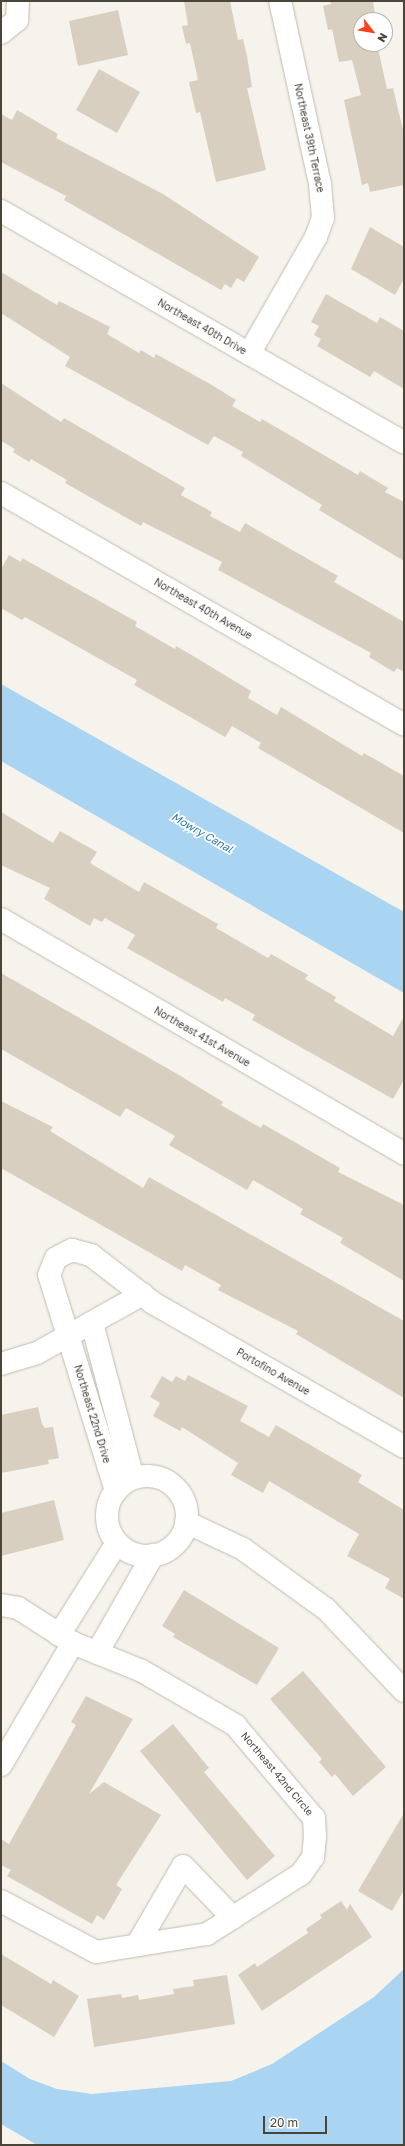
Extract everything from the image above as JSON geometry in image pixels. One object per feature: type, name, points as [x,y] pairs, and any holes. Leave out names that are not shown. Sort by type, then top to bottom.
[{"type":"street","points":[[1,33],[17,20],[18,1]]},
{"type":"street","name":"Northeast 39th Terrace","points":[[248,354],[316,237],[323,218],[320,184],[280,1]]},
{"type":"street","name":"Northeast 40th Drive","points":[[1,210],[404,444]]},
{"type":"street","name":"Northeast 40th Avenue","points":[[1,493],[404,725]]},
{"type":"street","name":"Northeast 41st Avenue","points":[[1,919],[404,1154]]},
{"type":"street","name":"Portofino Avenue","points":[[68,1336],[49,1275],[56,1258],[72,1250],[91,1255],[143,1294],[404,1447]]},
{"type":"street","points":[[1,1364],[37,1353],[143,1294]]},
{"type":"street","points":[[92,1323],[133,1478]]},
{"type":"street","name":"Northeast 22nd Drive","points":[[68,1336],[116,1491]]},
{"type":"street","points":[[97,1653],[154,1555],[175,1544],[186,1522],[183,1498],[167,1481],[145,1476],[133,1478],[116,1491],[107,1512],[111,1533],[117,1543],[134,1553],[154,1555]]},
{"type":"street","points":[[186,1522],[243,1549],[326,1609],[404,1691]]},
{"type":"street","points":[[1,1765],[117,1543]]},
{"type":"street","name":"Northeast 42nd Circle","points":[[1,1605],[18,1608],[66,1639],[142,1671],[235,1725],[314,1818],[313,1857],[301,1874],[207,1934],[96,1952],[1,1901]]},
{"type":"street","points":[[137,1945],[183,1866],[233,1918]]},
{"type":"water","name":"Mowry Canal","points":[[1,684],[404,912],[404,993],[1,761]]},
{"type":"water","points":[[404,1969],[404,2145],[37,2145],[1,2124],[1,2061],[30,2079],[57,2089],[92,2094],[231,2081],[272,2064],[374,1997]]},
{"type":"building","points":[[184,1],[230,1],[238,40],[243,39],[247,56],[252,87],[247,88],[266,170],[216,182],[200,112],[196,113],[189,82],[198,80],[190,43],[186,44],[182,26],[188,25]]},
{"type":"building","points":[[330,1],[373,1],[375,12],[353,12],[353,52],[379,52],[387,89],[393,88],[404,134],[404,185],[370,192],[368,183],[362,185],[344,100],[361,95],[352,60],[339,62],[332,29],[328,30],[323,6],[331,4]]},
{"type":"building","points":[[118,10],[128,55],[78,66],[69,21]]},
{"type":"building","points":[[99,69],[140,92],[117,133],[76,110]]},
{"type":"building","points":[[17,110],[58,134],[56,138],[163,194],[259,257],[244,282],[237,278],[231,288],[225,284],[221,290],[64,200],[66,196],[1,162],[1,114],[12,120]]},
{"type":"building","points":[[370,227],[404,247],[404,279],[395,295],[351,269]]},
{"type":"building","points":[[1,272],[57,305],[59,301],[110,327],[107,334],[139,353],[141,350],[154,358],[156,354],[236,400],[232,406],[260,422],[262,419],[358,475],[360,471],[388,488],[385,492],[404,502],[404,561],[319,510],[322,505],[241,456],[243,452],[214,436],[208,445],[65,366],[70,357],[1,313]]},
{"type":"building","points":[[326,294],[377,323],[380,317],[404,331],[404,389],[374,371],[370,377],[317,346],[321,339],[314,335],[319,326],[311,322]]},
{"type":"building","points":[[1,383],[61,422],[64,418],[185,488],[181,495],[212,512],[210,516],[240,532],[245,523],[338,576],[334,582],[404,622],[404,672],[397,668],[394,672],[369,657],[371,653],[218,570],[222,562],[143,522],[141,526],[65,483],[67,480],[31,459],[29,462],[13,452],[15,449],[1,441]]},
{"type":"building","points":[[9,555],[21,562],[22,558],[137,622],[135,626],[175,649],[176,646],[251,691],[248,698],[277,715],[281,707],[362,756],[364,753],[404,776],[404,833],[258,748],[261,743],[232,726],[225,737],[134,685],[137,680],[25,617],[22,620],[1,608],[1,569]]},
{"type":"building","points":[[1,812],[53,843],[60,831],[97,852],[90,863],[139,892],[144,882],[218,924],[216,928],[268,958],[271,954],[308,975],[305,979],[336,997],[334,1001],[393,1036],[404,1016],[404,1080],[393,1099],[252,1020],[255,1015],[225,998],[223,1002],[127,948],[135,935],[105,918],[102,922],[94,918],[90,926],[44,899],[50,888],[1,865]]},
{"type":"building","points":[[1,973],[179,1075],[223,1102],[221,1105],[261,1128],[263,1124],[340,1168],[338,1172],[404,1205],[404,1281],[340,1243],[343,1238],[300,1214],[303,1209],[253,1180],[247,1190],[169,1145],[175,1136],[126,1108],[120,1117],[1,1049]]},
{"type":"building","points":[[1,1101],[53,1127],[50,1131],[143,1188],[149,1177],[404,1321],[404,1398],[296,1334],[298,1331],[218,1290],[221,1285],[185,1265],[182,1271],[1,1168]]},
{"type":"building","points":[[188,1375],[248,1406],[240,1421],[269,1437],[276,1425],[362,1475],[358,1482],[404,1510],[404,1599],[385,1588],[390,1579],[347,1556],[359,1534],[269,1481],[263,1493],[231,1475],[238,1463],[182,1427],[180,1431],[153,1416],[160,1403],[150,1397],[162,1376],[172,1382],[176,1376],[185,1381]]},
{"type":"building","points":[[38,1407],[42,1424],[45,1428],[53,1427],[59,1458],[48,1460],[49,1464],[1,1473],[1,1415]]},
{"type":"building","points":[[54,1500],[64,1540],[1,1556],[1,1513]]},
{"type":"building","points":[[184,1590],[279,1648],[257,1685],[173,1637],[175,1634],[162,1626]]},
{"type":"building","points":[[303,1671],[386,1767],[353,1796],[335,1774],[332,1777],[319,1762],[322,1759],[270,1699]]},
{"type":"building","points":[[86,1696],[133,1719],[89,1794],[104,1782],[161,1815],[116,1885],[122,1889],[104,1920],[97,1915],[92,1924],[7,1876],[11,1870],[1,1865],[1,1839],[9,1844],[76,1725],[71,1722]]},
{"type":"building","points":[[173,1724],[209,1768],[204,1772],[275,1856],[247,1880],[140,1751]]},
{"type":"building","points":[[404,1813],[404,1890],[392,1911],[358,1891]]},
{"type":"building","points":[[341,1901],[347,1910],[350,1904],[372,1937],[262,2011],[238,1975],[255,1963],[257,1967],[308,1933],[306,1929],[322,1918],[320,1915]]},
{"type":"building","points":[[1,1954],[51,1984],[53,1980],[79,1996],[54,2037],[1,2005]]},
{"type":"building","points":[[227,1975],[235,2024],[94,2047],[87,1999],[121,1994],[122,1998],[138,1995],[139,2000],[174,1994],[173,1989],[194,1986],[193,1980]]}]
